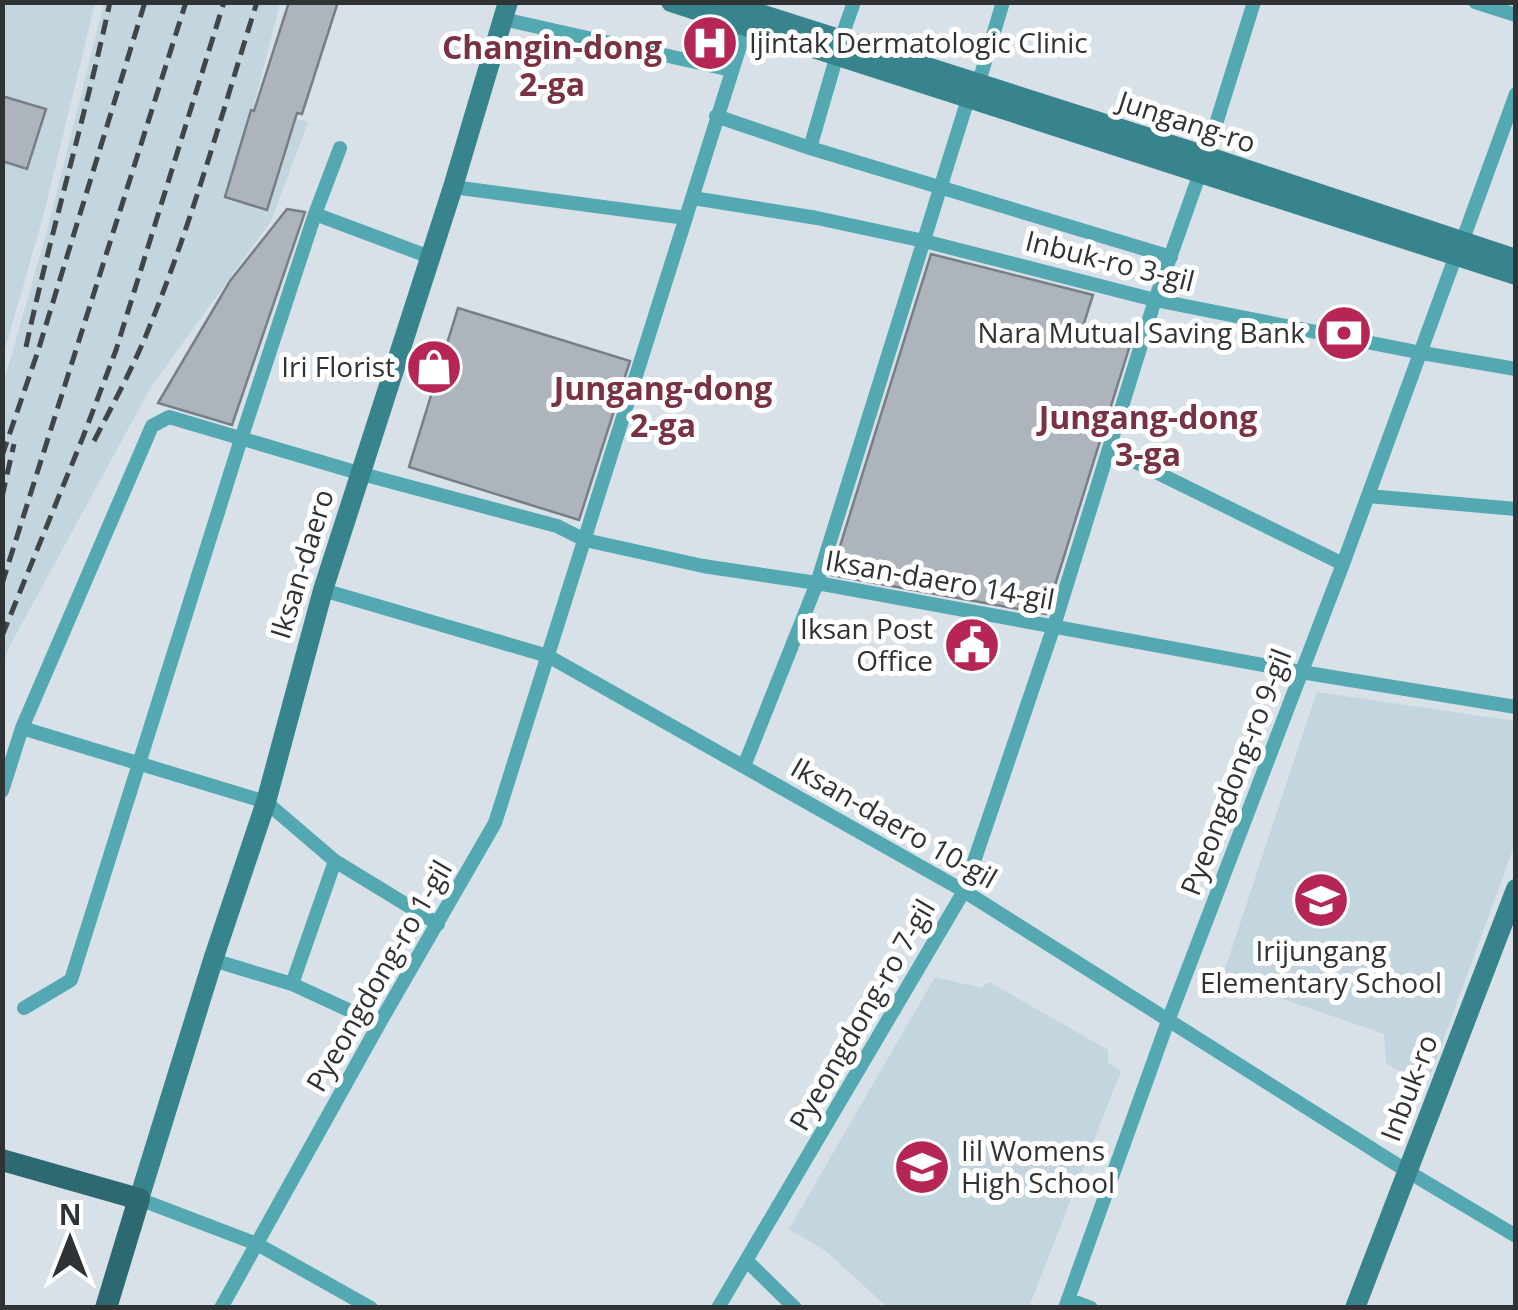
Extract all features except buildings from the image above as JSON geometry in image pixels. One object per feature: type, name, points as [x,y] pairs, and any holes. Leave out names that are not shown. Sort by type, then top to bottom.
[{"type":"main road","points":[[2,1160],[139,1199]]},
{"type":"main road","name":"Iksan-daero","points":[[106,1308],[139,1199]]},
{"type":"street","name":"Jungang-ro","points":[[671,2],[751,14]]},
{"type":"street","name":"Jungang-ro","points":[[723,2],[839,47],[1460,249],[1516,275]]},
{"type":"street","points":[[810,148],[854,2]]},
{"type":"street","points":[[744,766],[817,583],[1003,2]]},
{"type":"street","name":"Pyeongdong-ro 7-gil","points":[[718,1308],[964,890],[1054,626],[1155,300],[1254,2]]},
{"type":"street","points":[[1475,2],[1516,15]]},
{"type":"street","name":"Iksan-daero","points":[[139,1199],[266,802],[323,590],[506,11],[731,70]]},
{"type":"street","points":[[548,656],[751,14]]},
{"type":"street","name":"Pyeongdong-ro 9-gil","points":[[1066,1303],[1516,94]]},
{"type":"street","points":[[716,116],[1171,258]]},
{"type":"street","points":[[24,1008],[71,980],[241,439],[340,148]]},
{"type":"street","points":[[453,187],[686,218]]},
{"type":"street","name":"Inbuk-ro 3-gil","points":[[693,198],[924,240],[1155,300],[1516,369]]},
{"type":"street","points":[[315,214],[430,257]]},
{"type":"street","name":"Jungang-ro","points":[[1460,249],[1516,259]]},
{"type":"street","name":"Iksan-daero 14-gil","points":[[2,790],[22,728],[152,426],[169,418],[557,526],[586,540],[703,566],[1516,708]]},
{"type":"street","points":[[1109,449],[1343,564]]},
{"type":"street","points":[[1368,496],[1516,509]]},
{"type":"street","name":"Iksan-daero 10-gil","points":[[323,590],[548,656],[964,890],[1516,1236]]},
{"type":"street","name":"Pyeongdong-ro 1-gil","points":[[222,1308],[495,823],[548,656]]},
{"type":"street","points":[[22,728],[266,802],[334,861],[438,924]]},
{"type":"street","points":[[292,984],[334,861]]},
{"type":"street","name":"Inbuk-ro","points":[[1355,1308],[1516,889]]},
{"type":"street","points":[[213,960],[292,984],[380,1024]]},
{"type":"street","points":[[139,1199],[257,1244],[371,1308]]},
{"type":"street","points":[[747,1261],[795,1308]]},
{"type":"street","points":[[1066,1303],[1091,1308]]},
{"type":"shaded area","points":[[3,3],[95,3],[43,217],[3,356]]},
{"type":"shaded area","points":[[104,3],[280,3],[254,105],[308,122],[271,221],[151,387],[8,649],[3,668],[3,385]]},
{"type":"shaded area","points":[[1317,692],[1515,721],[1515,844],[1426,1087],[1386,1063],[1384,1034],[1222,978]]},
{"type":"shaded area","points":[[935,977],[981,988],[989,982],[1108,1050],[1108,1063],[1121,1071],[1029,1307],[887,1307],[827,1252],[789,1229]]},
{"type":"railway","points":[[26,347],[110,2]]},
{"type":"railway","points":[[2,456],[145,2]]},
{"type":"railway","points":[[2,584],[186,2]]},
{"type":"railway","points":[[2,636],[116,350],[224,2]]},
{"type":"railway","points":[[94,441],[138,353],[166,284],[257,2]]},
{"type":"railway","points":[[2,497],[14,444]]},
{"type":"place","name":"Ijintak Dermatologic Clinic","points":[[710,43]]},
{"type":"place","name":"Nara Mutual Saving Bank","points":[[1344,333]]},
{"type":"place","name":"Iri Florist","points":[[434,367]]},
{"type":"place","name":"Iksan Post Office","points":[[972,645]]},
{"type":"place","name":"Irijungang Elementary School","points":[[1321,900]]},
{"type":"place","name":"Iil Womens High School","points":[[922,1167]]},
{"type":"district","name":"Changin-dong 2-ga","points":[[552,66]]},
{"type":"district","name":"Jungang-dong 2-ga","points":[[663,408]]},
{"type":"district","name":"Jungang-dong 3-ga","points":[[1148,436]]}]
